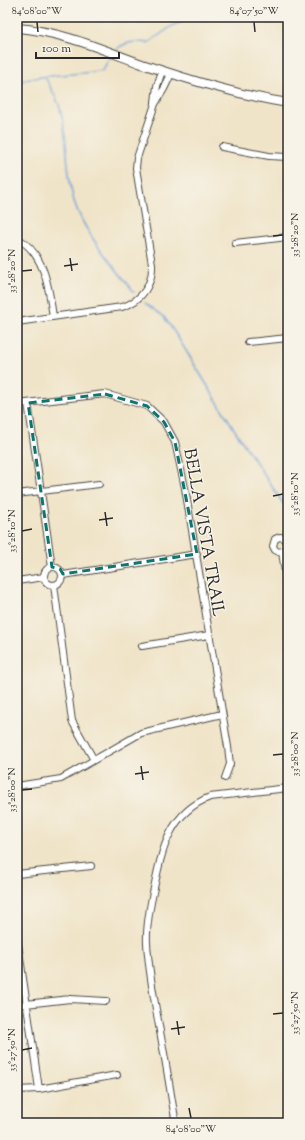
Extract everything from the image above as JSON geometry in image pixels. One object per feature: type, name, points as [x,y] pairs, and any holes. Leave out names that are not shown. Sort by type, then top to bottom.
[{"type":"street","points":[[17,28],[32,29],[58,35],[171,74],[231,92],[288,103]]},
{"type":"street","points":[[155,104],[156,86],[162,71]]},
{"type":"street","points":[[17,322],[124,306],[138,299],[150,284],[152,264],[136,162],[155,104],[171,74]]},
{"type":"street","points":[[222,147],[270,156],[288,157]]},
{"type":"street","points":[[235,243],[288,236]]},
{"type":"street","points":[[17,238],[31,249],[46,275],[53,317]]},
{"type":"street","points":[[248,342],[288,338]]},
{"type":"street","name":"BELLA VISTA TRAIL","points":[[17,404],[104,394],[147,406],[164,422],[175,442],[197,554],[230,764],[225,778]]},
{"type":"street","points":[[28,403],[52,566]]},
{"type":"street","points":[[17,494],[99,484]]},
{"type":"street","points":[[282,537],[288,545],[286,550],[282,552],[277,552],[273,548],[275,539],[282,537]]},
{"type":"street","points":[[282,552],[288,591]]},
{"type":"street","points":[[63,575],[197,554]]},
{"type":"street","points":[[52,566],[60,569],[63,575],[60,582],[54,585],[48,584],[44,577],[46,570],[52,566]]},
{"type":"street","points":[[17,581],[44,577]]},
{"type":"street","points":[[54,585],[72,721],[94,760]]},
{"type":"street","points":[[142,646],[209,635]]},
{"type":"street","points":[[17,786],[60,779],[141,733],[222,714]]},
{"type":"street","points":[[176,1123],[154,1000],[147,942],[151,904],[167,838],[179,819],[190,808],[202,800],[210,797],[288,788]]},
{"type":"street","points":[[17,874],[91,866]]},
{"type":"street","points":[[17,937],[39,1089]]},
{"type":"street","points":[[17,1005],[70,999],[106,1001]]},
{"type":"street","points":[[17,1090],[39,1089],[117,1075]]},
{"type":"highlighted area","points":[[105,394],[147,406],[164,422],[175,442],[197,554],[63,574],[60,569],[52,567],[28,403]]},
{"type":"waterway","points":[[115,51],[118,48],[130,43],[148,43],[172,26],[193,17]]},
{"type":"waterway","points":[[17,82],[38,77],[103,70],[111,55]]},
{"type":"waterway","points":[[45,77],[59,105],[62,117],[71,189],[79,214],[92,238],[134,292]]},
{"type":"waterway","points":[[145,303],[164,317],[236,432],[288,511]]}]
